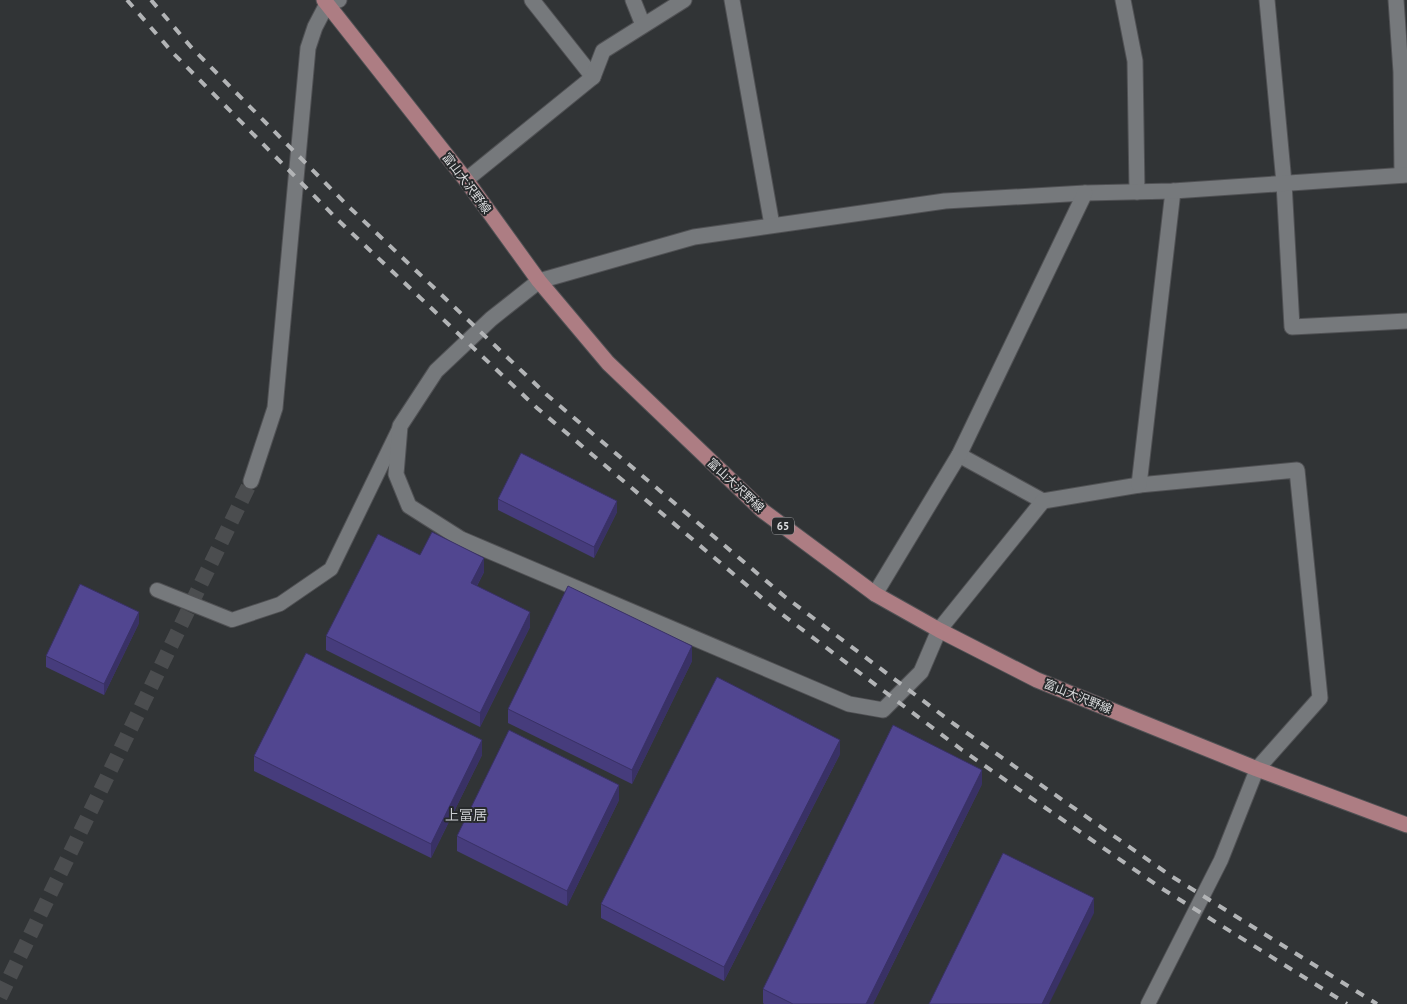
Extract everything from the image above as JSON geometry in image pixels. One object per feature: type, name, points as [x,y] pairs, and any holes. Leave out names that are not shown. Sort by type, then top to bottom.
[{"type":"main road","name":"富山大沢野線","points":[[329,1],[466,180],[539,281],[608,364],[763,511],[875,594],[939,630],[1037,680],[1257,768],[1407,825]]},
{"type":"street","points":[[532,0],[593,77]]},
{"type":"street","points":[[633,0],[644,25]]},
{"type":"street","points":[[466,180],[593,77],[603,51],[684,0]]},
{"type":"street","points":[[732,0],[772,225]]},
{"type":"street","points":[[1123,0],[1135,61],[1137,192]]},
{"type":"street","points":[[1267,0],[1284,183],[1292,327],[1407,321]]},
{"type":"street","points":[[1042,501],[939,630],[921,672],[883,710],[849,704],[461,539],[409,506],[396,474],[400,426],[436,371],[491,319],[539,281],[694,237],[945,200],[1173,191],[1405,175],[1396,0]]},
{"type":"street","points":[[251,481],[275,408],[308,48],[315,27],[329,1]]},
{"type":"street","points":[[1139,485],[1173,191]]},
{"type":"street","points":[[875,594],[959,454],[1085,193]]},
{"type":"street","points":[[959,454],[1042,501],[1139,485],[1297,470],[1320,698],[1257,768]]},
{"type":"lane","points":[[157,590],[232,620],[280,604],[330,569],[400,426]]},
{"type":"lane","points":[[1148,1004],[1221,860],[1257,768]]},
{"type":"building","points":[[521,453],[617,501],[594,547],[498,499]]},
{"type":"building","points":[[432,532],[484,558],[471,583],[530,612],[480,713],[326,636],[378,534],[420,555]]},
{"type":"building","points":[[80,584],[139,612],[104,684],[46,656]]},
{"type":"building","points":[[568,586],[692,646],[632,770],[508,709]]},
{"type":"building","points":[[306,653],[482,740],[431,844],[254,756]]},
{"type":"building","points":[[717,677],[840,740],[724,967],[601,904]]},
{"type":"building","points":[[893,725],[982,770],[866,1004],[793,1004],[763,989]]},
{"type":"building","points":[[509,730],[619,785],[567,891],[457,836]]},
{"type":"building","points":[[1003,853],[1094,898],[1042,1004],[929,1004]]},
{"type":"tunnel","points":[[0,997],[251,481]]},
{"type":"railway","points":[[127,0],[173,53],[340,222],[537,408],[775,609],[962,750],[1161,888],[1347,1004]]},
{"type":"railway","points":[[151,0],[191,47],[349,207],[547,395],[784,596],[954,724],[1171,876],[1377,1004]]},
{"type":"district","name":"上冨居","points":[[466,815]]}]
